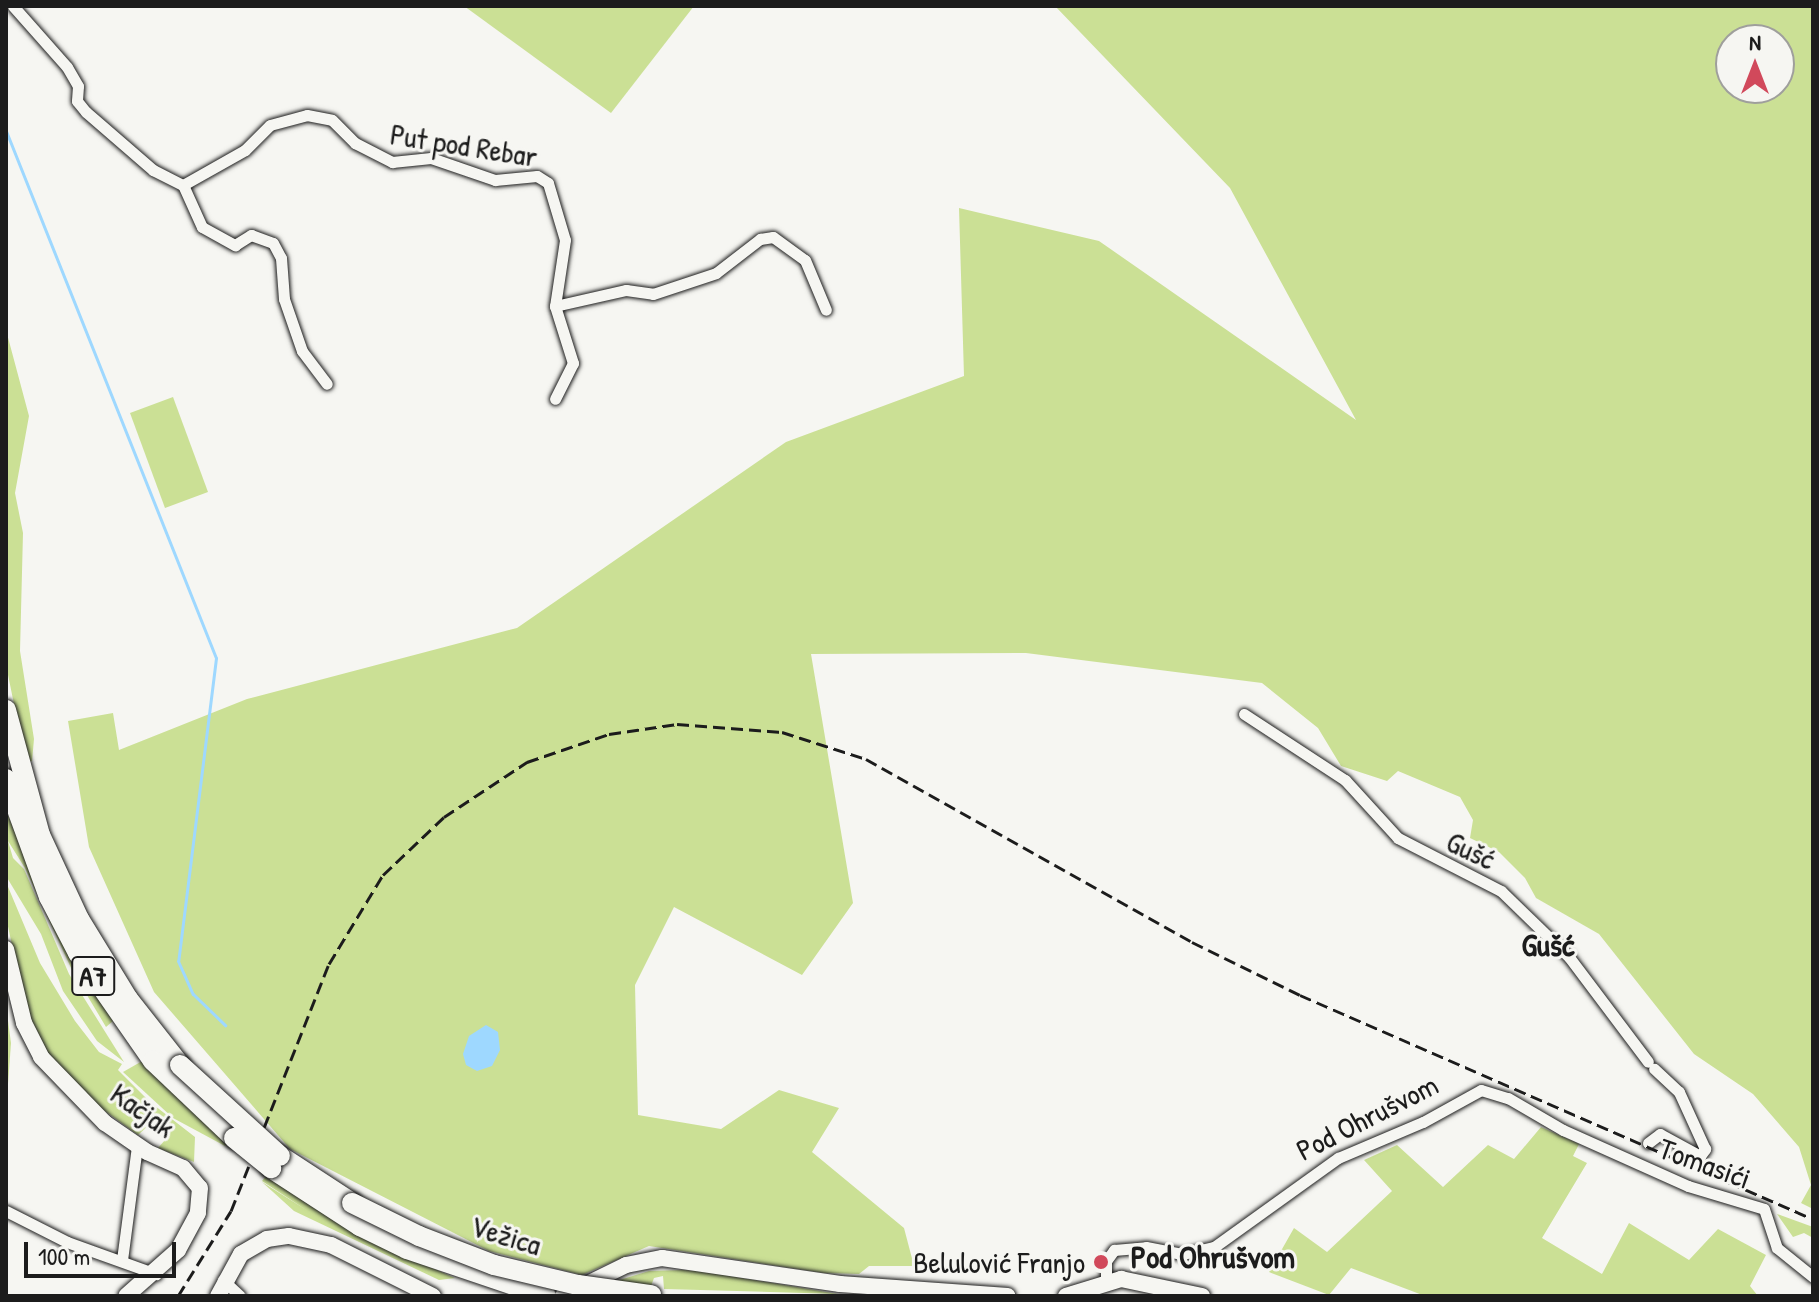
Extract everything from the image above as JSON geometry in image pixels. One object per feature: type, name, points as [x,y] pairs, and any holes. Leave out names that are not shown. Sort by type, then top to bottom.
[{"type":"highway","name":"A7","points":[[6,710],[40,835],[72,906],[128,999],[180,1065],[275,1162]]},
{"type":"highway","name":"A7","points":[[6,779],[49,897],[78,953],[153,1061],[234,1138],[275,1162],[360,1226],[448,1266],[546,1296]]},
{"type":"highway","name":"Vežica","points":[[275,1162],[419,1236],[494,1265],[578,1285],[657,1295]]},
{"type":"street","points":[[13,6],[67,67],[78,86],[77,101],[86,112],[153,170],[183,185],[202,227],[224,242],[235,245],[261,236],[273,243],[281,258],[284,299],[302,351],[327,384]]},
{"type":"street","name":"Put pod Rebar","points":[[183,185],[245,150],[270,125],[307,115],[332,120],[355,143],[392,162],[431,158],[495,180],[537,176],[548,183],[565,240],[555,306],[573,363],[555,399]]},
{"type":"street","points":[[555,306],[626,290],[653,294],[716,273],[760,239],[773,237],[805,260],[826,310]]},
{"type":"street","name":"Gušć","points":[[1244,714],[1345,780],[1398,838],[1501,891],[1569,957],[1651,1065],[1686,1103],[1705,1149],[1700,1156],[1656,1134],[1643,1153]]},
{"type":"street","name":"Kačjak","points":[[6,949],[24,1023],[41,1057],[105,1123],[137,1146],[183,1168],[200,1188],[193,1223],[156,1274],[126,1296]]},
{"type":"street","name":"Pod Ohrušvom","points":[[1106,1282],[1106,1261],[1114,1250],[1146,1247],[1183,1254],[1207,1250],[1338,1158],[1423,1122],[1481,1090],[1643,1153]]},
{"type":"street","points":[[122,1260],[137,1146]]},
{"type":"street","name":"Tomasići","points":[[1643,1153],[1706,1193],[1764,1209],[1777,1248],[1813,1277]]},
{"type":"street","points":[[6,1211],[67,1242],[156,1274]]},
{"type":"street","points":[[240,1296],[220,1288],[255,1245],[280,1236],[306,1237],[433,1296]]},
{"type":"street","points":[[563,1296],[626,1265],[662,1258],[865,1286],[1008,1296]]},
{"type":"street","points":[[1066,1296],[1106,1282],[1140,1280],[1202,1296]]},
{"type":"green space","points":[[464,6],[694,6],[611,113]]},
{"type":"green space","points":[[1055,6],[1813,6],[1813,1209],[1801,1203],[1811,1185],[1799,1147],[1753,1094],[1694,1054],[1599,934],[1536,898],[1525,878],[1499,852],[1470,838],[1473,820],[1460,797],[1398,771],[1387,781],[1341,766],[1318,728],[1262,683],[1026,653],[811,654],[853,903],[802,975],[674,907],[635,985],[638,1115],[721,1129],[779,1090],[839,1108],[812,1152],[904,1228],[914,1266],[869,1266],[859,1274],[824,1273],[649,1246],[582,1275],[489,1251],[290,1149],[154,992],[89,847],[68,721],[113,713],[119,750],[247,699],[517,628],[786,442],[964,376],[959,208],[1099,241],[1356,420],[1230,188]]},
{"type":"green space","points":[[6,330],[29,416],[15,493],[23,533],[20,651],[34,739],[32,761],[26,763],[6,665]]},
{"type":"green space","points":[[173,397],[208,492],[165,508],[130,413]]},
{"type":"green space","points":[[6,810],[45,908],[113,1021],[106,1027],[72,970],[25,868],[8,841],[13,858],[24,869],[69,974],[124,1062],[97,1041],[63,991],[41,934],[6,876]]},
{"type":"green space","points":[[6,882],[40,963],[75,1021],[99,1052],[122,1064],[118,1070],[150,1102],[195,1137],[194,1162],[158,1148],[165,1140],[149,1125],[138,1135],[87,1098],[46,1052],[32,1028],[20,983],[6,917]]},
{"type":"green space","points":[[6,1006],[11,1043],[8,1084],[6,1083]]},
{"type":"green space","points":[[144,1060],[227,1143],[225,1146],[173,1118],[123,1072]]},
{"type":"green space","points":[[1541,1127],[1579,1144],[1573,1156],[1587,1163],[1542,1238],[1602,1274],[1629,1223],[1689,1260],[1718,1229],[1766,1255],[1750,1286],[1758,1296],[1425,1296],[1351,1268],[1329,1295],[1269,1272],[1294,1228],[1327,1252],[1392,1191],[1364,1160],[1397,1145],[1443,1187],[1488,1145],[1514,1159]]},
{"type":"green space","points":[[267,1175],[381,1245],[455,1278],[439,1280],[294,1211],[262,1182],[308,1211],[262,1181]]},
{"type":"green space","points":[[1777,1214],[1813,1227],[1813,1238],[1804,1233],[1793,1237]]},
{"type":"green space","points":[[683,1270],[838,1294],[664,1289],[663,1276],[654,1278],[651,1286],[613,1282],[649,1271]]},
{"type":"water","points":[[486,1025],[498,1032],[500,1050],[492,1066],[477,1071],[466,1065],[463,1054],[469,1036]]},
{"type":"waterway","points":[[6,131],[216,658],[178,961],[193,994],[225,1025]]},
{"type":"railway","points":[[178,1296],[231,1211],[329,964],[383,875],[444,817],[527,762],[609,734],[677,724],[782,732],[866,759],[1192,942],[1300,995],[1813,1219]]},
{"type":"place","name":"Belulović Franjo","points":[[1101,1262]]},
{"type":"district","name":"Gušć","points":[[1548,945]]},
{"type":"district","name":"Pod Ohrušvom","points":[[1213,1257]]}]
